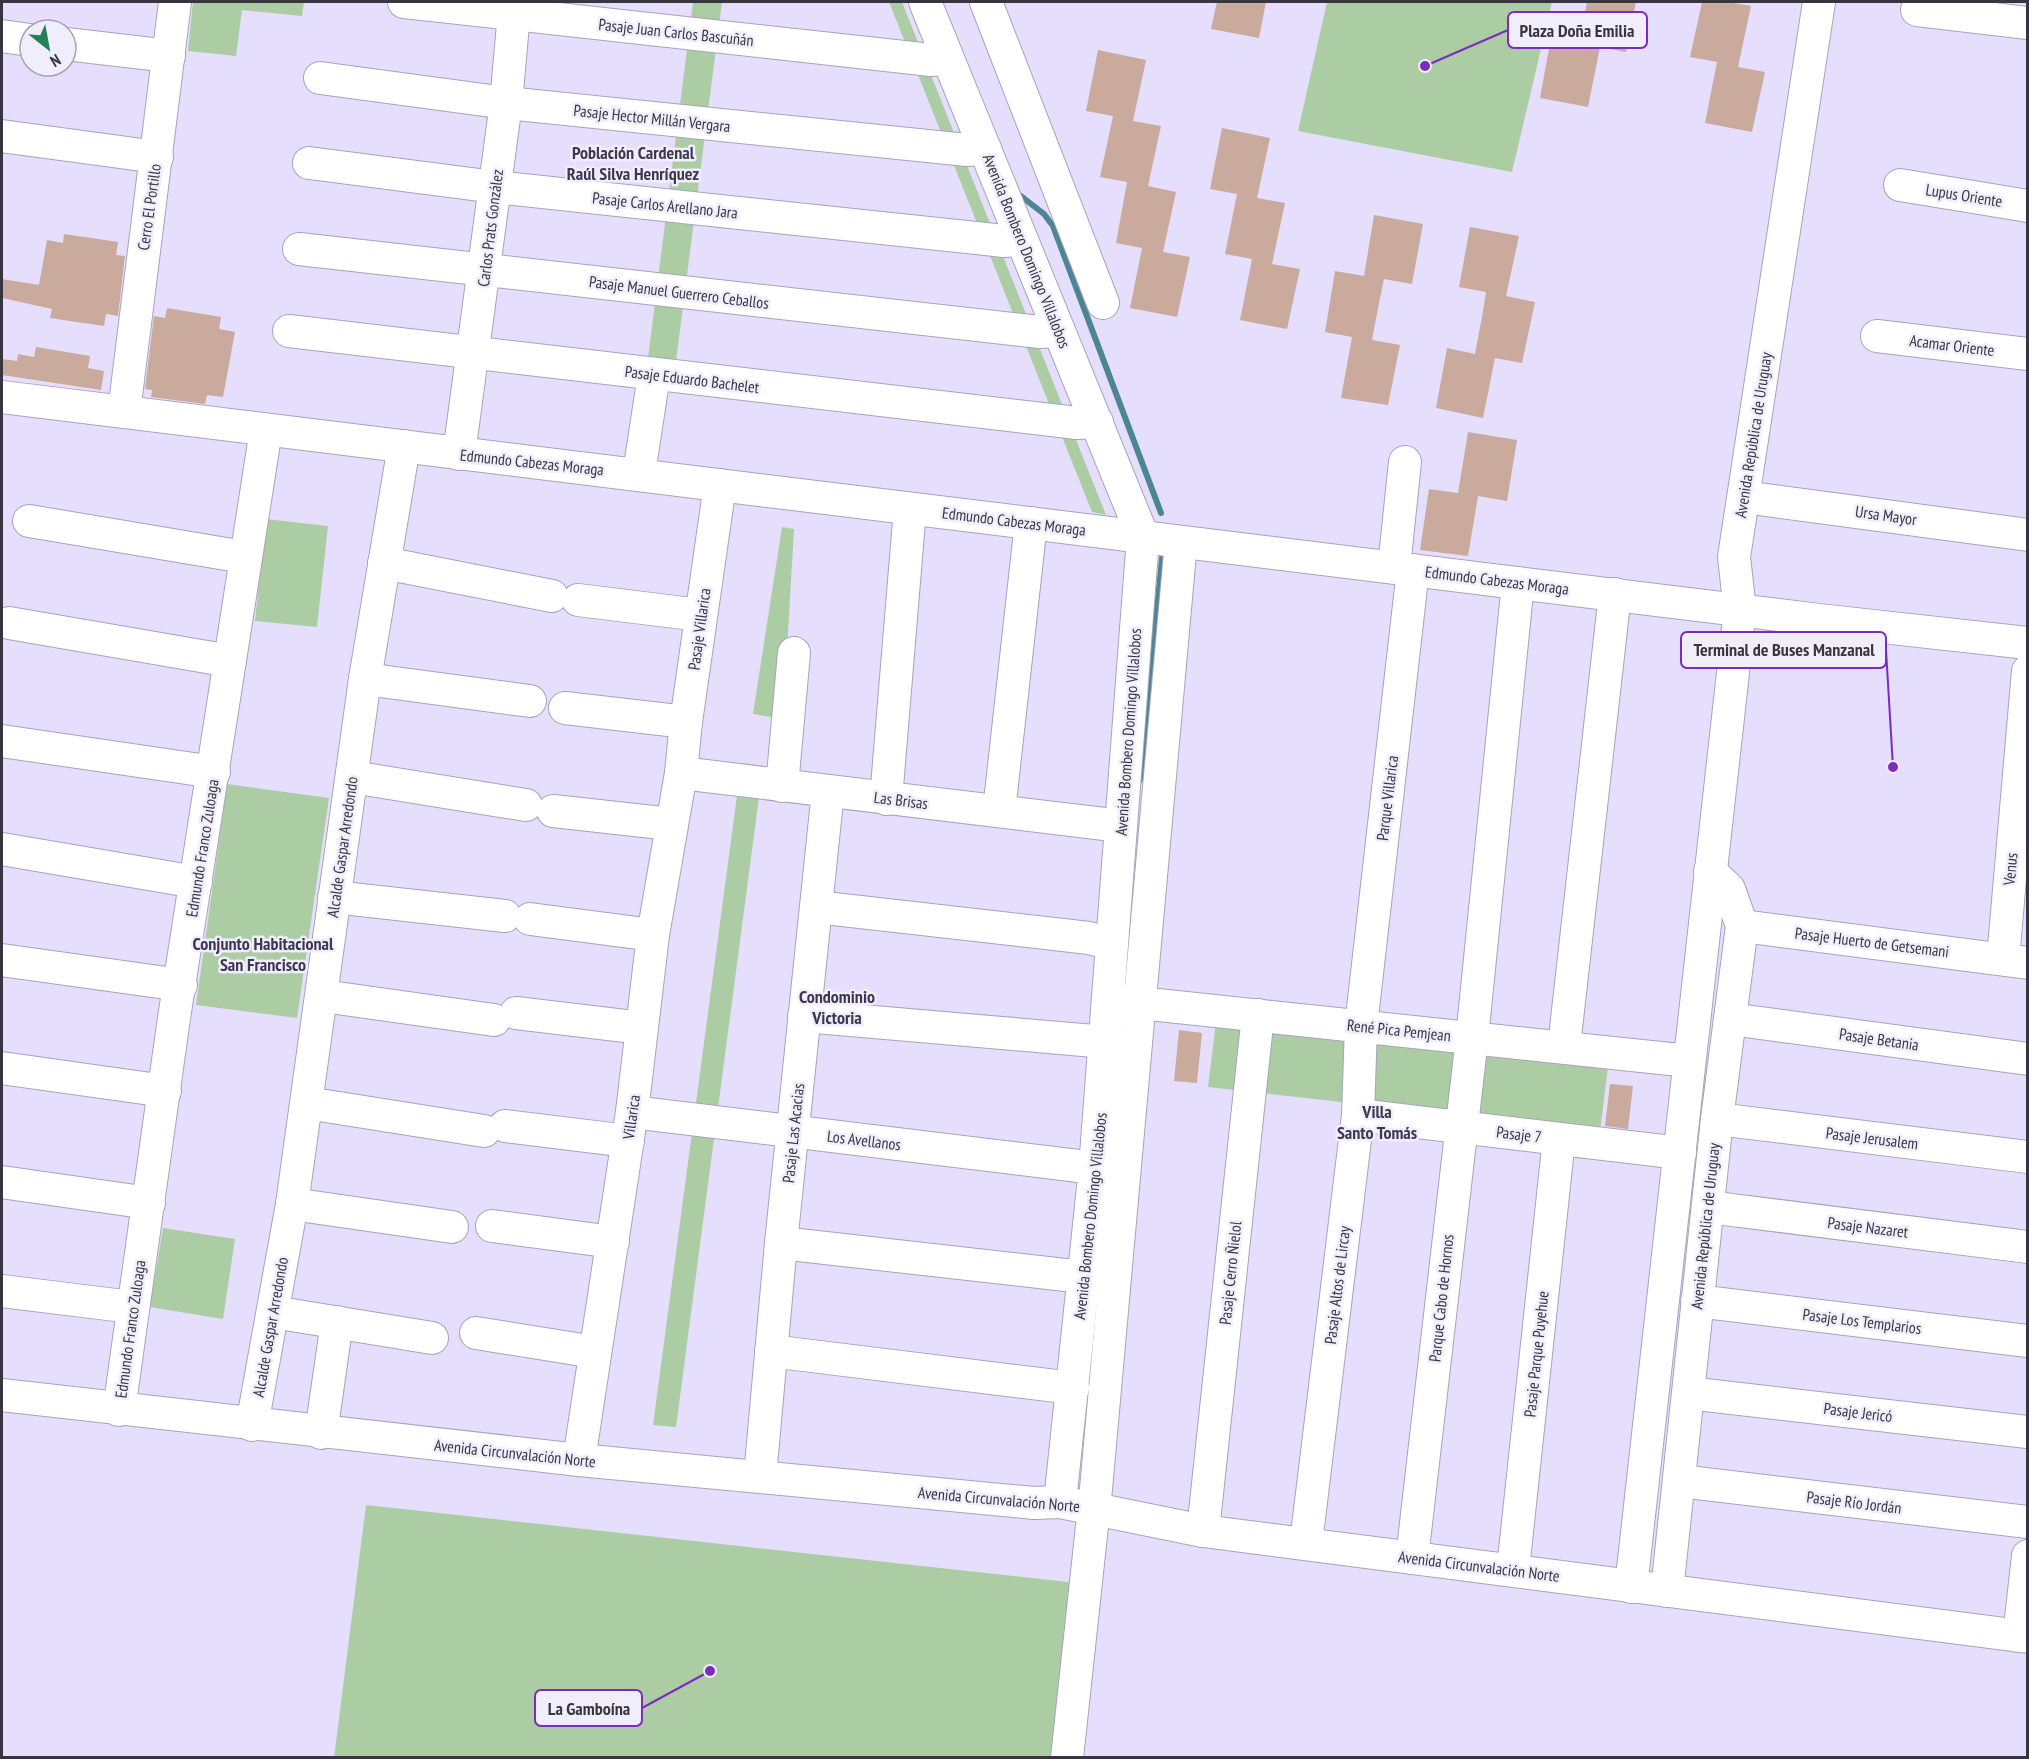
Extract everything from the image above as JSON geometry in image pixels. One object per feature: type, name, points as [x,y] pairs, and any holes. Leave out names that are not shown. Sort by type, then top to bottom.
[{"type":"street","name":"Cerro El Portillo","points":[[124,412],[175,2]]},
{"type":"street","name":"Pasaje Juan Carlos Bascuñán","points":[[404,2],[514,8],[920,59],[948,59]]},
{"type":"street","name":"Avenida Bombero Domingo Villalobos","points":[[925,2],[1143,537],[1106,1042],[1060,1502]]},
{"type":"street","points":[[986,2],[1103,303]]},
{"type":"street","name":"Avenida República de Uruguay","points":[[1631,1587],[1740,610],[1734,557],[1819,2]]},
{"type":"street","name":"Carlos Prats González","points":[[459,454],[506,103],[514,8]]},
{"type":"street","points":[[1917,10],[2028,23]]},
{"type":"street","points":[[2,36],[18,38]]},
{"type":"street","points":[[78,45],[169,56]]},
{"type":"street","name":"Pasaje Hector Millán Vergara","points":[[320,78],[506,103],[967,150],[985,149]]},
{"type":"street","points":[[2,136],[156,157]]},
{"type":"street","name":"Pasaje Carlos Arellano Jara","points":[[309,164],[495,187],[1004,241],[1022,240]]},
{"type":"street","name":"Lupus Oriente","points":[[1900,185],[2028,206]]},
{"type":"street","name":"Pasaje Manuel Guerrero Ceballos","points":[[299,249],[1029,331],[1059,331]]},
{"type":"street","name":"Pasaje Eduardo Bachelet","points":[[289,331],[1077,423],[1096,422]]},
{"type":"street","name":"Acamar Oriente","points":[[1877,336],[2028,354]]},
{"type":"street","points":[[639,473],[654,375]]},
{"type":"street","name":"Edmundo Cabezas Moraga","points":[[2,397],[459,454],[639,473],[910,509],[1740,610],[2028,643]]},
{"type":"street","name":"Edmundo Franco Zuloaga","points":[[119,1410],[132,1307],[214,772],[244,557],[266,430]]},
{"type":"street","name":"Alcalde Gaspar Arredondo","points":[[252,1425],[292,1204],[365,679],[404,446]]},
{"type":"street","name":"Parque Villarica","points":[[1361,1026],[1404,569],[1405,462]]},
{"type":"street","name":"Pasaje Villarica","points":[[681,773],[700,615],[720,485]]},
{"type":"street","name":"Ursa Mayor","points":[[1744,497],[2028,535]]},
{"type":"street","points":[[886,799],[910,509]]},
{"type":"street","points":[[29,521],[244,557]]},
{"type":"street","points":[[999,811],[1031,523]]},
{"type":"street","name":"Avenida Bombero Domingo Villalobos","points":[[1067,1758],[1094,1509],[1181,542]]},
{"type":"street","points":[[384,563],[565,598],[700,615]]},
{"type":"street","name":"Parque Cabo de Hornos","points":[[1412,1558],[1472,1038],[1518,583]]},
{"type":"street","points":[[1564,1046],[1615,594]]},
{"type":"street","points":[[9,623],[230,661]]},
{"type":"street","points":[[783,786],[794,652]]},
{"type":"street","name":"Venus","points":[[2015,961],[2028,671]]},
{"type":"street","points":[[365,679],[530,701]]},
{"type":"street","points":[[565,708],[686,722]]},
{"type":"street","points":[[2,741],[214,772]]},
{"type":"street","name":"Las Brisas","points":[[681,773],[1121,826]]},
{"type":"street","name":"Villarica","points":[[579,1460],[630,1126],[653,935],[681,773]]},
{"type":"street","points":[[352,777],[540,808],[671,824]]},
{"type":"street","name":"Pasaje Las Acacias","points":[[760,1476],[781,1243],[828,791]]},
{"type":"street","points":[[2,849],[196,882]]},
{"type":"street","name":"Avenida República de Uruguay","points":[[1667,1591],[1717,1119],[1742,926],[1729,889],[1710,871]]},
{"type":"street","points":[[334,897],[518,917],[653,935]]},
{"type":"street","points":[[816,907],[1089,938],[1112,944]]},
{"type":"street","name":"Pasaje Huerto de Getsemani","points":[[1742,926],[2015,961]]},
{"type":"street","points":[[2,960],[181,986]]},
{"type":"street","points":[[322,996],[642,1028]]},
{"type":"street","name":"René Pica Pemjean","points":[[1108,999],[1689,1061]]},
{"type":"street","name":"Pasaje Cerro Ñielol","points":[[1203,1531],[1258,1015]]},
{"type":"street","points":[[804,1016],[1106,1042]]},
{"type":"street","name":"Pasaje Betania","points":[[1730,1019],[2028,1059]]},
{"type":"street","name":"Pasaje Altos de Lircay","points":[[1306,1543],[1358,1115],[1361,1026]]},
{"type":"street","points":[[2,1068],[165,1092]]},
{"type":"street","name":"Los Avellanos","points":[[307,1103],[494,1129],[630,1126],[794,1132],[1095,1168]]},
{"type":"street","name":"Pasaje 7","points":[[1358,1115],[1680,1153]]},
{"type":"street","name":"Pasaje Jerusalem","points":[[1717,1119],[2028,1157]]},
{"type":"street","name":"Pasaje Parque Puyehue","points":[[1513,1569],[1560,1139]]},
{"type":"street","points":[[2,1182],[149,1203]]},
{"type":"street","points":[[292,1204],[452,1227]]},
{"type":"street","name":"Pasaje Nazaret","points":[[1708,1207],[2028,1247]]},
{"type":"street","points":[[492,1226],[613,1242]]},
{"type":"street","points":[[781,1243],[1083,1277]]},
{"type":"street","points":[[2,1291],[132,1307]]},
{"type":"street","name":"Pasaje Los Templarios","points":[[1697,1301],[2028,1341]]},
{"type":"street","points":[[273,1312],[432,1338]]},
{"type":"street","points":[[321,1432],[337,1322]]},
{"type":"street","points":[[476,1333],[595,1352]]},
{"type":"street","points":[[771,1351],[1073,1388]]},
{"type":"street","name":"Pasaje Jericó","points":[[1688,1393],[2028,1432]]},
{"type":"street","name":"Avenida Circunvalación Norte","points":[[2,1395],[252,1425],[579,1460],[1034,1503],[1060,1502],[1203,1531],[2023,1636]]},
{"type":"street","name":"Pasaje Río Jordán","points":[[1680,1481],[2028,1522]]},
{"type":"street","points":[[2023,1636],[2028,1556]]},
{"type":"green space","points":[[193,2],[304,2],[302,16],[242,10],[236,56],[188,51]]},
{"type":"green space","points":[[693,2],[722,2],[675,369],[647,366]]},
{"type":"green space","points":[[889,2],[902,2],[1106,515],[1092,512]]},
{"type":"green space","points":[[1327,2],[1552,2],[1512,172],[1298,131]]},
{"type":"green space","points":[[266,519],[328,526],[317,627],[255,621]]},
{"type":"green space","points":[[782,527],[794,529],[783,719],[753,714]]},
{"type":"green space","points":[[227,784],[329,798],[297,1018],[196,1005]]},
{"type":"green space","points":[[738,788],[759,797],[676,1427],[653,1425]]},
{"type":"green space","points":[[1216,1022],[1608,1067],[1600,1131],[1208,1087]]},
{"type":"green space","points":[[163,1228],[235,1239],[223,1319],[150,1307]]},
{"type":"green space","points":[[366,1505],[1086,1584],[1065,1757],[334,1758]]},
{"type":"building","points":[[1217,2],[1266,2],[1259,38],[1211,29]]},
{"type":"building","points":[[1587,2],[1636,2],[1626,52],[1600,47],[1588,107],[1540,98],[1551,38],[1579,43]]},
{"type":"building","points":[[1702,2],[1727,2],[1751,6],[1738,67],[1765,72],[1752,132],[1705,123],[1717,62],[1690,57]]},
{"type":"building","points":[[1098,50],[1146,60],[1133,121],[1161,126],[1148,186],[1176,192],[1163,252],[1190,257],[1177,317],[1130,308],[1142,248],[1116,243],[1127,182],[1100,177],[1113,116],[1086,111]]},
{"type":"building","points":[[1222,128],[1270,138],[1257,198],[1285,203],[1272,264],[1300,269],[1287,329],[1240,320],[1252,259],[1225,254],[1237,194],[1210,189]]},
{"type":"building","points":[[1374,215],[1423,224],[1412,284],[1384,279],[1379,303],[1372,340],[1400,345],[1388,405],[1341,398],[1352,337],[1325,332],[1335,271],[1364,276]]},
{"type":"building","points":[[1470,227],[1519,236],[1506,296],[1535,302],[1522,363],[1495,358],[1483,418],[1436,408],[1447,348],[1475,354],[1482,317],[1486,292],[1459,287]]},
{"type":"building","points":[[64,234],[118,242],[116,255],[125,256],[118,316],[106,314],[104,326],[50,318],[52,309],[2,298],[2,279],[39,285],[47,240],[63,243]]},
{"type":"building","points":[[167,308],[221,317],[219,329],[235,332],[223,397],[207,395],[205,404],[151,397],[152,390],[145,389],[154,316],[165,318]]},
{"type":"building","points":[[36,347],[90,356],[88,368],[104,371],[101,390],[2,375],[2,359],[17,361],[18,354],[34,357]]},
{"type":"building","points":[[1468,432],[1517,440],[1507,501],[1478,496],[1468,556],[1420,550],[1429,489],[1458,493]]},
{"type":"building","points":[[1179,1030],[1202,1033],[1197,1083],[1174,1081]]},
{"type":"building","points":[[1610,1084],[1633,1086],[1628,1129],[1605,1126]]},
{"type":"waterway","points":[[1017,193],[1044,214],[1053,226],[1161,513]]},
{"type":"waterway","points":[[1140,780],[1163,549]]},
{"type":"place","name":"Plaza Doña Emilia","points":[[1425,66]]},
{"type":"place","name":"Terminal de Buses Manzanal","points":[[1893,767]]},
{"type":"place","name":"La Gamboína","points":[[710,1671]]},
{"type":"district","name":"Población Cardenal Raúl Silva Henríquez","points":[[633,162]]},
{"type":"district","name":"Conjunto Habitacional San Francisco","points":[[263,953]]},
{"type":"district","name":"Condominio Victoria","points":[[837,1006]]},
{"type":"district","name":"Villa Santo Tomás","points":[[1377,1121]]}]
